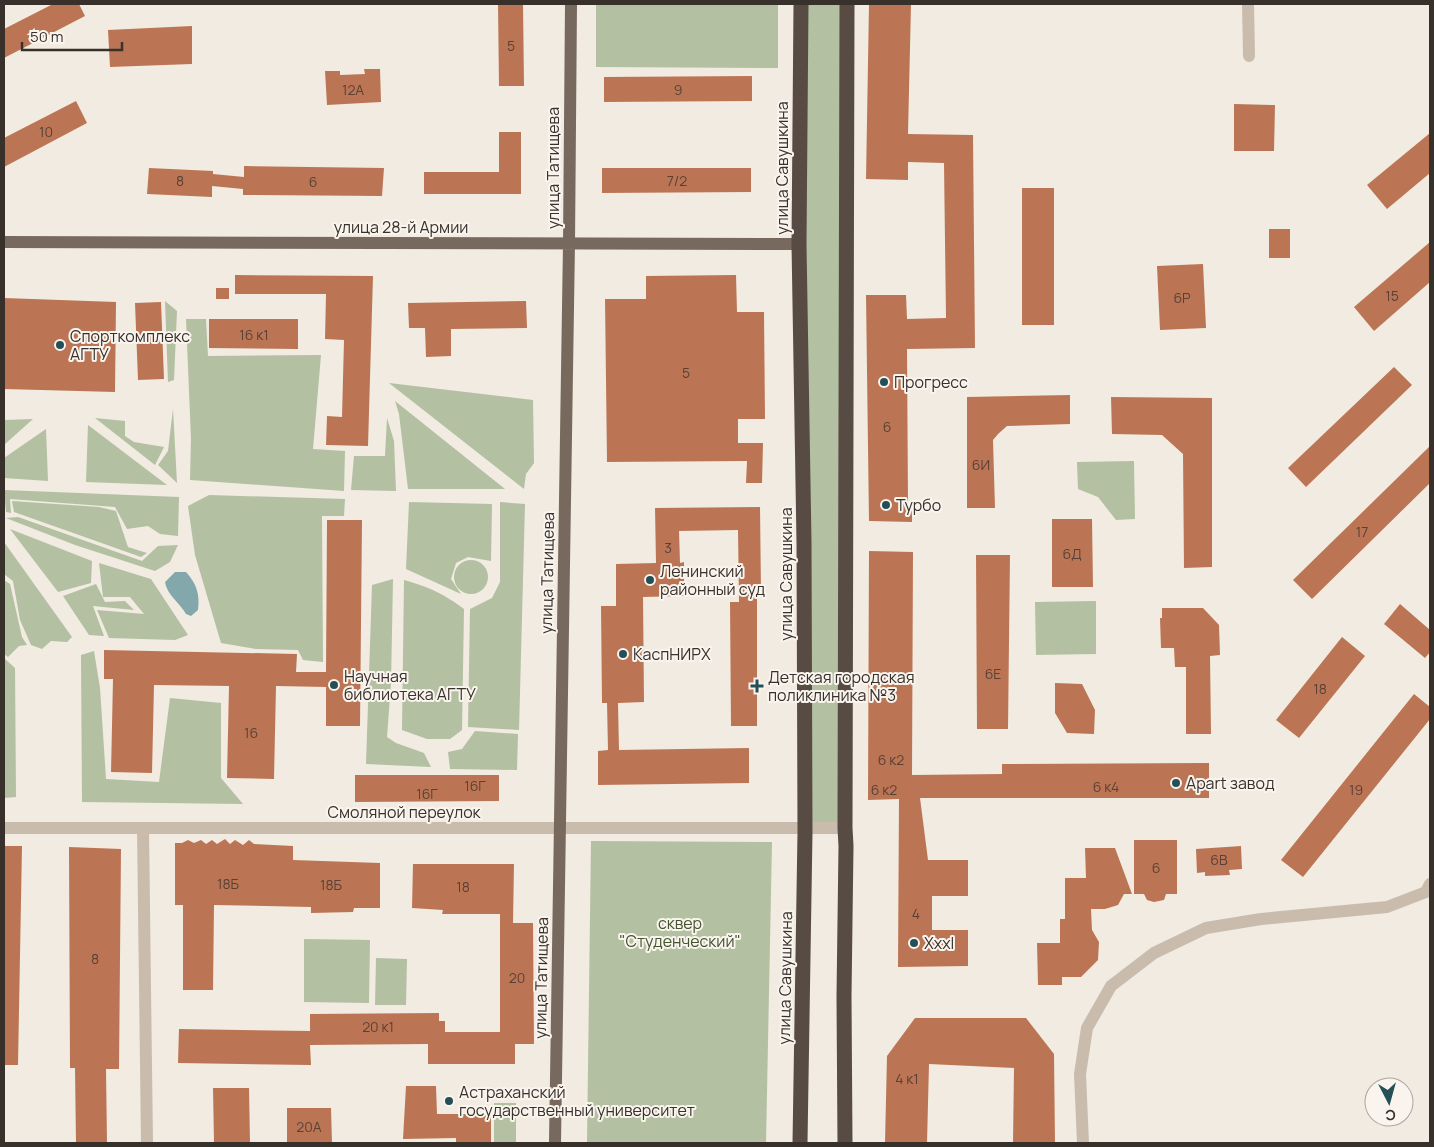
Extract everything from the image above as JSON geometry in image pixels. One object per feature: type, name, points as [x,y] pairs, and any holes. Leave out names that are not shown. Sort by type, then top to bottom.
[{"type":"highway","name":"улица Савушкина","points":[[800,1143],[805,827],[804,542],[799,244],[801,4]]},
{"type":"highway","points":[[845,1143],[847,4]]},
{"type":"main road","name":"улица Татищева","points":[[555,1143],[571,4]]},
{"type":"main road","name":"улица 28-й Армии","points":[[4,242],[799,244]]},
{"type":"street","points":[[1248,4],[1249,56]]},
{"type":"street","name":"Смоляной переулок","points":[[4,828],[845,828]]},
{"type":"street","points":[[143,829],[147,1143]]},
{"type":"street","points":[[1083,1143],[1080,1074],[1086,1028],[1111,986],[1154,953],[1206,928],[1260,919],[1387,907],[1426,892],[1430,884]]},
{"type":"green space","points":[[596,4],[778,4],[778,68],[596,67]]},
{"type":"green space","points":[[804,4],[846,4],[840,823],[811,823]]},
{"type":"green space","points":[[165,301],[177,311],[174,380],[168,382]]},
{"type":"green space","points":[[186,319],[206,319],[208,356],[321,355],[313,449],[345,451],[344,491],[190,480],[191,439]]},
{"type":"green space","points":[[389,383],[533,400],[534,463],[526,474],[524,489]]},
{"type":"green space","points":[[395,401],[505,489],[408,489],[399,414]]},
{"type":"green space","points":[[173,409],[177,483],[158,465],[168,451]]},
{"type":"green space","points":[[95,418],[125,421],[125,436],[134,442],[164,447],[155,465]]},
{"type":"green space","points":[[387,418],[394,441],[396,491],[351,490],[354,456],[385,456]]},
{"type":"green space","points":[[33,419],[4,445],[4,420]]},
{"type":"green space","points":[[88,425],[167,485],[86,482]]},
{"type":"green space","points":[[46,429],[48,481],[4,478],[4,458]]},
{"type":"green space","points":[[1134,461],[1135,519],[1116,520],[1098,497],[1078,489],[1077,462]]},
{"type":"green space","points":[[4,490],[179,497],[178,536],[160,534],[148,526],[127,529],[115,507],[10,499],[11,513],[6,512]]},
{"type":"green space","points":[[209,495],[345,499],[344,516],[322,516],[323,662],[303,660],[298,650],[256,649],[221,643],[195,555],[188,506]]},
{"type":"green space","points":[[12,501],[99,507],[116,511],[128,547],[147,553],[141,557],[14,512]]},
{"type":"green space","points":[[409,502],[492,504],[491,561],[468,557],[456,563],[451,579],[461,594],[406,569]]},
{"type":"green space","points":[[500,502],[525,504],[519,730],[468,727],[470,609],[492,598],[500,582]]},
{"type":"green space","points":[[18,517],[142,561],[158,546],[178,545],[170,562],[155,571],[75,545],[6,518]]},
{"type":"green space","points":[[10,529],[92,561],[91,583],[58,592]]},
{"type":"green space","points":[[4,542],[72,637],[67,642],[51,641],[42,649],[31,645],[20,620],[13,581],[4,574]]},
{"type":"green space","points":[[471,560],[478,561],[483,565],[487,570],[487,584],[483,589],[478,593],[471,594],[464,593],[459,589],[455,584],[454,577],[455,570],[459,565],[464,561]]},
{"type":"green space","points":[[99,563],[151,579],[188,635],[175,640],[109,638],[97,610],[144,614],[130,597],[103,597]]},
{"type":"green space","points":[[393,579],[391,683],[387,737],[396,743],[424,753],[431,767],[366,764],[372,585]]},
{"type":"green space","points":[[4,580],[10,584],[22,637],[27,645],[19,646],[8,657],[4,654]]},
{"type":"green space","points":[[404,580],[436,592],[464,609],[462,730],[450,739],[427,739],[402,730]]},
{"type":"green space","points":[[96,584],[105,602],[125,601],[134,610],[93,606],[104,636],[89,635],[63,596]]},
{"type":"green space","points":[[1096,601],[1096,654],[1036,655],[1035,602]]},
{"type":"green space","points":[[94,651],[100,688],[106,779],[159,782],[170,698],[221,703],[221,778],[243,804],[82,802],[81,655]]},
{"type":"green space","points":[[4,658],[15,668],[16,797],[4,798]]},
{"type":"green space","points":[[475,731],[518,734],[517,770],[450,769],[448,752],[462,749]]},
{"type":"green space","name":"сквер \"Студенческий\"","points":[[591,841],[772,842],[766,1143],[587,1143]]},
{"type":"green space","points":[[304,939],[370,940],[369,1003],[304,1002]]},
{"type":"green space","points":[[376,958],[407,959],[406,1005],[375,1005]]},
{"type":"green space","points":[[494,1103],[516,1103],[516,1143],[494,1143]]},
{"type":"water","points":[[175,572],[186,572],[197,590],[199,599],[198,610],[191,616],[186,614],[166,587],[165,582]]},
{"type":"building","points":[[53,4],[79,4],[85,16],[4,58],[4,29]]},
{"type":"building","points":[[498,4],[523,4],[524,86],[499,86]]},
{"type":"building","points":[[869,4],[911,4],[908,134],[973,135],[975,348],[907,349],[908,504],[912,504],[912,522],[869,521],[866,295],[906,295],[907,319],[946,318],[944,163],[908,162],[908,180],[866,179]]},
{"type":"building","points":[[192,26],[192,64],[110,67],[108,30]]},
{"type":"building","points":[[364,69],[380,69],[381,102],[327,105],[325,71],[340,71],[340,75],[365,74]]},
{"type":"building","points":[[752,76],[752,101],[604,102],[604,77]]},
{"type":"building","points":[[76,101],[87,123],[4,167],[4,138]]},
{"type":"building","points":[[1234,104],[1275,105],[1274,151],[1234,151]]},
{"type":"building","points":[[499,132],[521,132],[521,194],[424,194],[424,172],[499,172]]},
{"type":"building","points":[[1430,133],[1430,173],[1387,209],[1367,185]]},
{"type":"building","points":[[244,166],[384,168],[382,196],[243,195],[243,189],[212,186],[212,197],[147,194],[149,168],[213,171],[213,174],[244,177]]},
{"type":"building","points":[[602,168],[751,168],[751,192],[602,193]]},
{"type":"building","points":[[1022,188],[1054,188],[1054,325],[1022,325]]},
{"type":"building","points":[[1269,229],[1290,229],[1290,258],[1269,258]]},
{"type":"building","points":[[1430,242],[1430,282],[1374,331],[1354,307]]},
{"type":"building","points":[[1203,264],[1206,328],[1160,330],[1157,266]]},
{"type":"building","points":[[235,275],[373,276],[368,446],[326,445],[327,416],[342,417],[344,340],[325,339],[326,294],[235,294]]},
{"type":"building","points":[[736,275],[737,312],[764,312],[765,419],[738,419],[738,443],[763,443],[762,483],[746,483],[747,461],[607,462],[605,299],[646,299],[646,276]]},
{"type":"building","points":[[216,288],[229,288],[229,299],[216,299]]},
{"type":"building","name":"Спорткомплекс АГТУ","points":[[4,298],[116,302],[115,392],[4,389]]},
{"type":"building","points":[[526,301],[527,328],[451,329],[451,356],[426,357],[425,328],[409,328],[408,303]]},
{"type":"building","points":[[161,302],[164,379],[138,380],[135,303]]},
{"type":"building","points":[[209,319],[298,319],[298,349],[209,348]]},
{"type":"building","points":[[1394,367],[1412,385],[1306,487],[1288,468]]},
{"type":"building","points":[[1070,395],[1070,424],[1007,426],[998,434],[993,440],[995,508],[967,508],[967,397]]},
{"type":"building","points":[[1111,397],[1212,398],[1212,567],[1184,568],[1183,454],[1162,435],[1112,434]]},
{"type":"building","points":[[1430,446],[1430,483],[1312,599],[1293,580]]},
{"type":"building","points":[[760,507],[761,593],[757,593],[757,726],[731,726],[730,602],[739,602],[738,530],[679,531],[680,563],[684,562],[684,596],[643,597],[644,702],[618,703],[619,750],[749,748],[749,783],[598,785],[598,751],[608,750],[607,703],[602,703],[601,606],[616,606],[616,564],[656,563],[655,508]]},
{"type":"building","points":[[1052,519],[1092,519],[1093,587],[1052,587]]},
{"type":"building","points":[[327,520],[362,520],[360,726],[326,726],[326,687],[276,686],[274,779],[227,778],[229,686],[154,685],[152,773],[111,772],[113,679],[104,679],[104,650],[297,654],[296,672],[326,672]]},
{"type":"building","points":[[869,551],[913,552],[912,775],[1002,774],[1002,764],[1209,763],[1209,798],[920,798],[928,860],[968,860],[968,896],[932,896],[932,930],[968,930],[968,966],[898,967],[899,799],[868,800]]},
{"type":"building","points":[[976,555],[1010,555],[1008,729],[977,729]]},
{"type":"building","points":[[1400,604],[1430,630],[1430,652],[1425,658],[1384,624]]},
{"type":"building","points":[[1162,608],[1203,608],[1219,625],[1220,655],[1210,656],[1211,734],[1186,734],[1186,667],[1175,667],[1174,648],[1161,648],[1160,618],[1162,618]]},
{"type":"building","points":[[1342,637],[1365,656],[1299,738],[1276,720]]},
{"type":"building","points":[[1055,683],[1082,684],[1095,710],[1094,734],[1067,733],[1055,713]]},
{"type":"building","points":[[1414,694],[1430,707],[1430,719],[1303,877],[1281,860]]},
{"type":"building","points":[[355,775],[499,775],[499,801],[355,802]]},
{"type":"building","points":[[225,839],[230,844],[235,840],[243,845],[249,840],[254,844],[293,846],[293,860],[380,863],[380,908],[354,908],[353,912],[311,913],[311,907],[214,905],[213,990],[183,990],[183,905],[175,905],[175,843],[182,843],[188,840],[194,843],[201,840],[206,844],[212,840],[217,844]]},
{"type":"building","points":[[1134,840],[1177,840],[1177,894],[1166,894],[1164,900],[1154,902],[1147,900],[1144,894],[1134,894]]},
{"type":"building","points":[[4,846],[22,846],[18,1065],[4,1065]]},
{"type":"building","points":[[1241,846],[1242,869],[1229,870],[1230,875],[1205,876],[1205,872],[1197,873],[1196,849]]},
{"type":"building","points":[[69,847],[121,849],[119,1069],[106,1069],[107,1143],[76,1143],[75,1068],[70,1068]]},
{"type":"building","points":[[1085,848],[1115,848],[1132,894],[1124,894],[1118,905],[1105,909],[1091,909],[1092,930],[1099,942],[1098,960],[1081,977],[1062,977],[1062,985],[1038,985],[1037,943],[1060,943],[1060,919],[1065,919],[1065,878],[1086,878]]},
{"type":"building","points":[[413,864],[514,864],[513,923],[533,923],[534,1044],[515,1044],[515,1064],[428,1064],[428,1044],[310,1045],[311,1065],[178,1063],[179,1029],[310,1031],[310,1014],[439,1013],[439,1021],[445,1021],[445,1032],[500,1032],[500,914],[442,914],[443,910],[412,908]]},
{"type":"building","points":[[915,1018],[1026,1018],[1054,1054],[1055,1143],[1013,1143],[1014,1068],[929,1064],[927,1143],[885,1143],[887,1056]]},
{"type":"building","points":[[406,1086],[436,1086],[437,1114],[491,1114],[491,1143],[456,1143],[456,1138],[403,1139]]},
{"type":"building","points":[[213,1088],[249,1088],[250,1143],[214,1143]]},
{"type":"building","points":[[287,1108],[331,1108],[332,1143],[287,1143]]},
{"type":"place","name":"Спорткомплекс АГТУ","points":[[60,345]]},
{"type":"place","name":"Прогресс","points":[[884,382]]},
{"type":"place","name":"Турбо","points":[[886,505]]},
{"type":"place","name":"Ленинский районный суд","points":[[650,580]]},
{"type":"place","name":"КаспНИРХ","points":[[623,654]]},
{"type":"place","name":"Научная библиотека АГТУ","points":[[334,685]]},
{"type":"place","name":"Детская городская поликлиника №3","points":[[757,686]]},
{"type":"place","name":"Apart завод","points":[[1176,783]]},
{"type":"place","name":"Xxxl","points":[[914,943]]},
{"type":"place","name":"Астраханский государственный университет","points":[[449,1101]]}]
